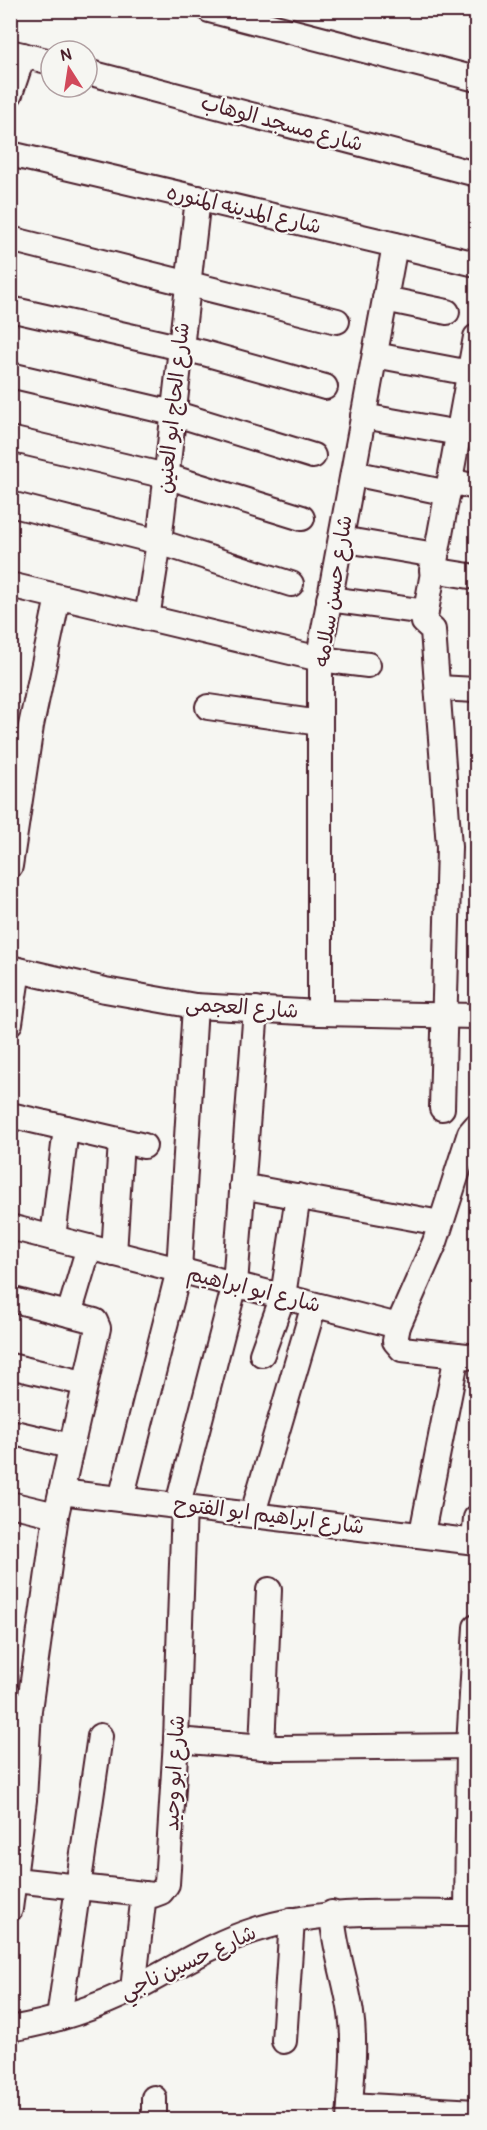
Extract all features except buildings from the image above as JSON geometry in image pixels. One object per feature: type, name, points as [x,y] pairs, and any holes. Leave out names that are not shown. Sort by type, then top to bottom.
[{"type":"street","points":[[209,10],[477,79]]},
{"type":"street","points":[[10,94],[17,53],[39,59]]},
{"type":"street","name":"شارع مسجد الوهاب","points":[[99,75],[477,174]]},
{"type":"street","name":"شارع المدينه المنوره","points":[[10,154],[477,264]]},
{"type":"street","name":"شارع الحاج ابو العنين","points":[[147,618],[159,542],[198,198]]},
{"type":"street","points":[[10,240],[337,321]]},
{"type":"street","name":"شارع حسن سلامه","points":[[320,1013],[320,659],[395,245]]},
{"type":"street","points":[[385,299],[447,312]]},
{"type":"street","points":[[10,309],[180,347],[325,387]]},
{"type":"street","points":[[442,1108],[450,848],[438,687],[430,621],[434,563],[459,433],[471,405],[470,373],[477,337]]},
{"type":"street","points":[[375,355],[470,373]]},
{"type":"street","points":[[10,375],[173,413],[313,456]]},
{"type":"street","points":[[363,416],[459,433]]},
{"type":"street","points":[[10,439],[166,476],[303,518]]},
{"type":"street","points":[[353,473],[449,487],[477,487]]},
{"type":"street","points":[[10,504],[159,542],[291,584]]},
{"type":"street","points":[[341,539],[434,563],[477,577]]},
{"type":"street","points":[[10,585],[320,659],[368,665]]},
{"type":"street","points":[[10,866],[21,723],[58,597]]},
{"type":"street","points":[[330,599],[430,621]]},
{"type":"street","points":[[438,687],[477,690]]},
{"type":"street","points":[[208,707],[320,723]]},
{"type":"street","points":[[10,1023],[14,969]]},
{"type":"street","name":"شارع العجمى","points":[[14,969],[105,990],[195,1006],[320,1013],[477,1016]]},
{"type":"street","points":[[122,1499],[179,1270],[195,1006]]},
{"type":"street","name":"شارع ابو وحيد","points":[[144,1894],[161,1892],[167,1884],[176,1740],[181,1504],[235,1284],[256,1009]]},
{"type":"street","points":[[10,1115],[144,1146]]},
{"type":"street","points":[[422,1533],[467,1356],[398,1348],[395,1341],[398,1326],[435,1242],[470,1133],[477,1126]]},
{"type":"street","points":[[53,1238],[66,1128]]},
{"type":"street","points":[[114,1254],[121,1141]]},
{"type":"street","points":[[242,1186],[440,1223]]},
{"type":"street","points":[[262,1353],[283,1296],[298,1196]]},
{"type":"street","name":"شارع ابو ابراهيم","points":[[10,1227],[398,1326]]},
{"type":"street","points":[[69,1314],[89,1247]]},
{"type":"street","points":[[10,1299],[95,1322],[97,1335],[83,1383],[59,1503],[29,1710],[15,1880],[10,1909]]},
{"type":"street","points":[[253,1513],[314,1305]]},
{"type":"street","points":[[10,1366],[83,1383]]},
{"type":"street","points":[[10,1432],[70,1446]]},
{"type":"street","name":"شارع ابراهيم ابو الفتوح","points":[[10,1504],[122,1499],[422,1533],[476,1534]]},
{"type":"street","points":[[262,1747],[269,1590]]},
{"type":"street","points":[[472,1913],[473,1746],[477,1627]]},
{"type":"street","points":[[59,2018],[100,1736]]},
{"type":"street","points":[[176,1740],[262,1747],[473,1746]]},
{"type":"street","points":[[15,1880],[144,1894],[133,1989]]},
{"type":"street","points":[[332,1913],[337,1957],[348,1995],[353,2030],[349,2112],[477,2112]]},
{"type":"street","name":"شارع حسين ناجي","points":[[10,2029],[59,2018],[133,1989],[217,1945],[254,1930],[292,1920],[332,1913],[472,1913]]},
{"type":"street","points":[[284,2042],[292,1920]]}]
